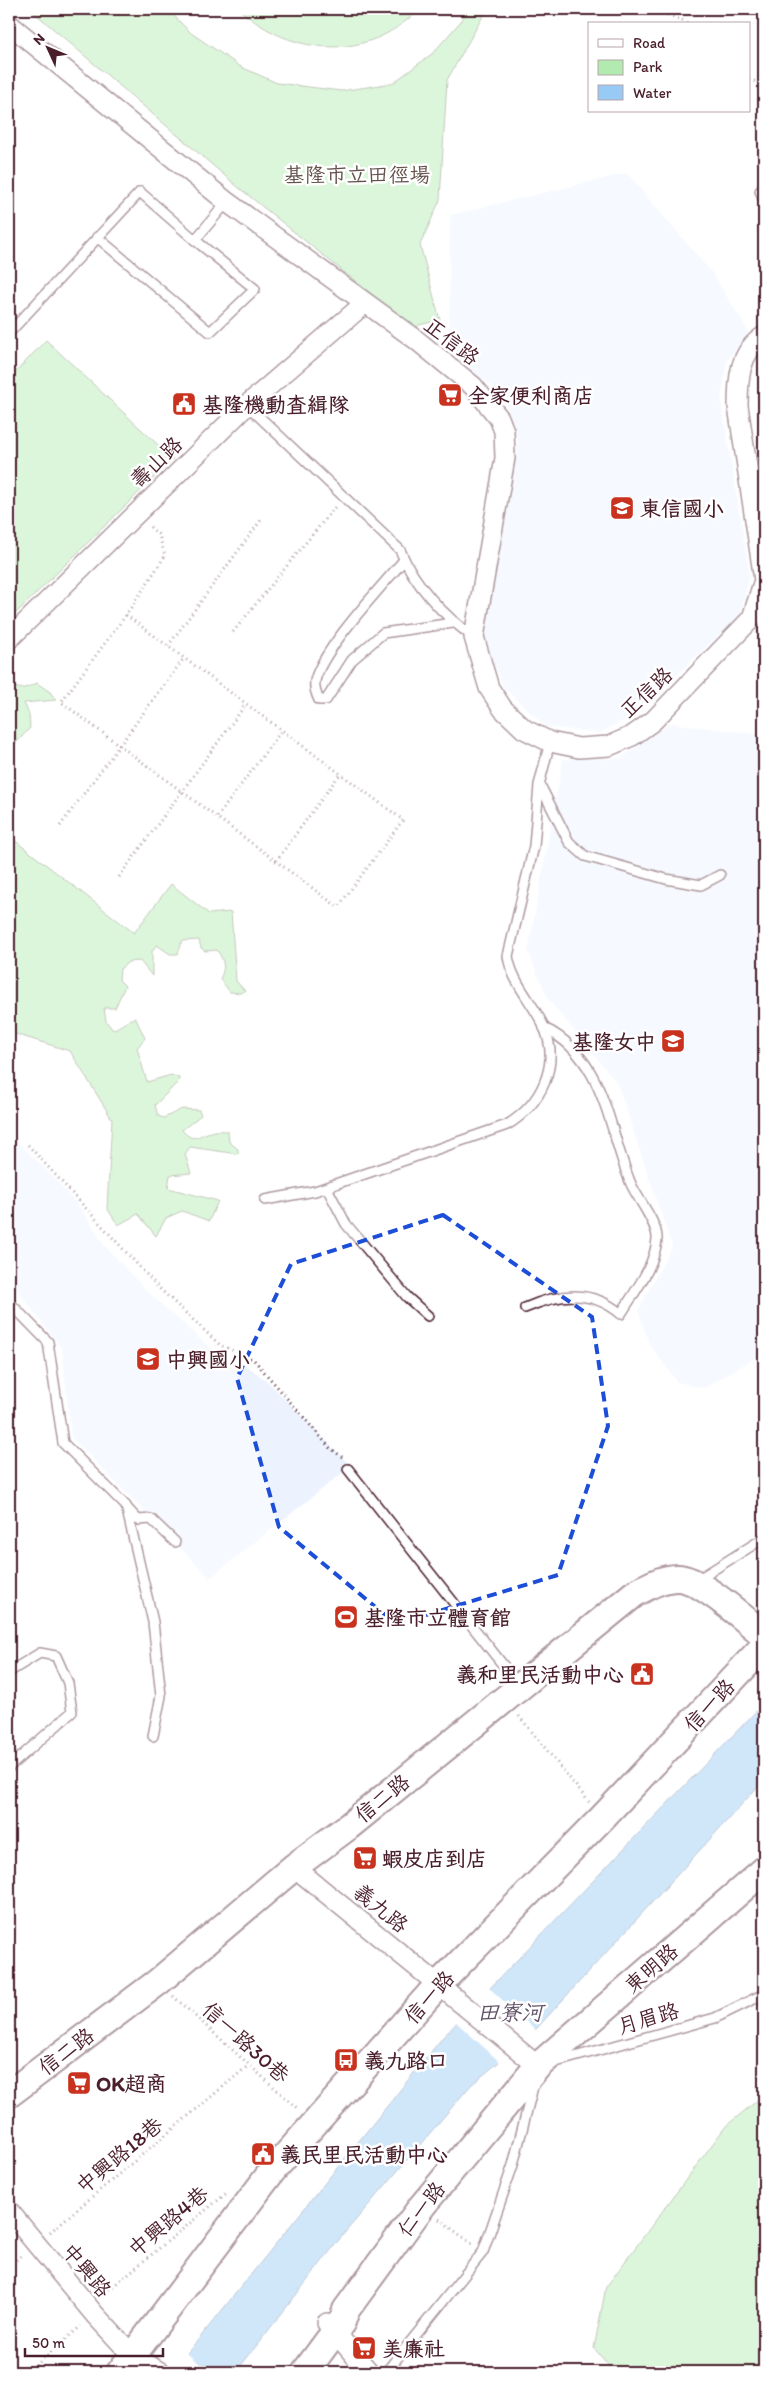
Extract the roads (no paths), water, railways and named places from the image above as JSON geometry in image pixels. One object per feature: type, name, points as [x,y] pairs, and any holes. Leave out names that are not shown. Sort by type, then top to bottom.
[{"type":"street","name":"正信路","points":[[9,24],[227,202],[364,304],[414,338],[473,386],[493,409],[504,431],[505,458],[474,637],[489,688],[503,709],[524,729],[550,742],[579,748],[609,746],[632,736],[652,721],[752,618],[764,580],[738,406],[738,379],[745,356],[758,340],[764,336]]},
{"type":"street","name":"壽山路","points":[[9,639],[247,405],[364,304]]},
{"type":"street","name":"信二路","points":[[9,2094],[158,1982],[294,1867],[349,1826],[622,1602],[664,1579],[679,1578],[694,1581]]},
{"type":"street","points":[[694,1581],[764,1635]]},
{"type":"street","name":"信一路","points":[[127,2364],[273,2170],[440,1984],[602,1818],[764,1646]]},
{"type":"street","name":"義九路","points":[[294,1867],[440,1984],[538,2066]]},
{"type":"street","name":"東明路","points":[[538,2066],[764,1870]]},
{"type":"street","name":"仁一路","points":[[305,2372],[336,2321],[422,2206],[538,2066]]},
{"type":"street","name":"中興路","points":[[9,2211],[92,2310],[127,2364],[160,2372]]},
{"type":"street","points":[[336,2321],[369,2372]]},
{"type":"street","name":"仁一路","points":[[284,2372],[336,2321]]},
{"type":"lane","points":[[760,191],[764,201]]},
{"type":"lane","points":[[9,333],[97,237],[140,192],[255,289],[210,332],[97,237]]},
{"type":"lane","points":[[195,240],[227,202]]},
{"type":"lane","points":[[247,405],[400,550],[407,567],[453,623],[474,637]]},
{"type":"lane","points":[[404,560],[331,648],[320,666],[315,682],[319,700],[326,700],[352,660],[383,633],[453,623]]},
{"type":"lane","points":[[265,1200],[327,1188],[507,1125],[528,1111],[539,1096],[550,1066],[544,1028],[510,970],[508,956],[534,846],[539,785],[550,742]]},
{"type":"lane","points":[[539,785],[569,842],[585,856],[666,879],[701,885],[720,875]]},
{"type":"lane","points":[[525,1308],[540,1301],[560,1296],[583,1296],[609,1303],[622,1314],[651,1264],[657,1237],[650,1218],[629,1178],[602,1093],[580,1058],[558,1034],[544,1028]]},
{"type":"lane","points":[[327,1188],[346,1224],[407,1297],[428,1316]]},
{"type":"lane","points":[[9,1302],[48,1342],[63,1443],[138,1520],[151,1519],[175,1542]]},
{"type":"lane","points":[[348,1469],[512,1692]]},
{"type":"lane","points":[[126,1506],[153,1622],[161,1696],[153,1736]]},
{"type":"lane","points":[[694,1581],[764,1538]]},
{"type":"lane","points":[[9,1672],[40,1654],[56,1656],[68,1682],[72,1712],[9,1767]]},
{"type":"lane","name":"月眉路","points":[[538,2066],[715,2018],[764,1994]]},
{"type":"lane","points":[[386,2372],[483,2252],[513,2165],[538,2066]]},
{"type":"water","name":"田寮河","points":[[764,1703],[764,1780],[527,2039],[471,2085],[342,2236],[236,2372],[172,2372],[443,2037]]},
{"type":"place","name":"全家便利商店","points":[[450,395]]},
{"type":"place","name":"基隆機動查緝隊","points":[[184,404]]},
{"type":"place","name":"東信國小","points":[[622,508]]},
{"type":"place","name":"基隆女中","points":[[673,1041]]},
{"type":"place","name":"中興國小","points":[[148,1359]]},
{"type":"place","name":"基隆市立體育館","points":[[346,1617]]},
{"type":"place","name":"義和里民活動中心","points":[[642,1674]]},
{"type":"place","name":"蝦皮店到店","points":[[365,1858]]},
{"type":"place","name":"義九路口","points":[[346,2060]]},
{"type":"place","name":"OK超商","points":[[79,2083]]},
{"type":"place","name":"義民里民活動中心","points":[[263,2154]]},
{"type":"place","name":"美廉社","points":[[364,2348]]},
{"type":"park label","name":"基隆市立田徑場","points":[[357,174]]}]
